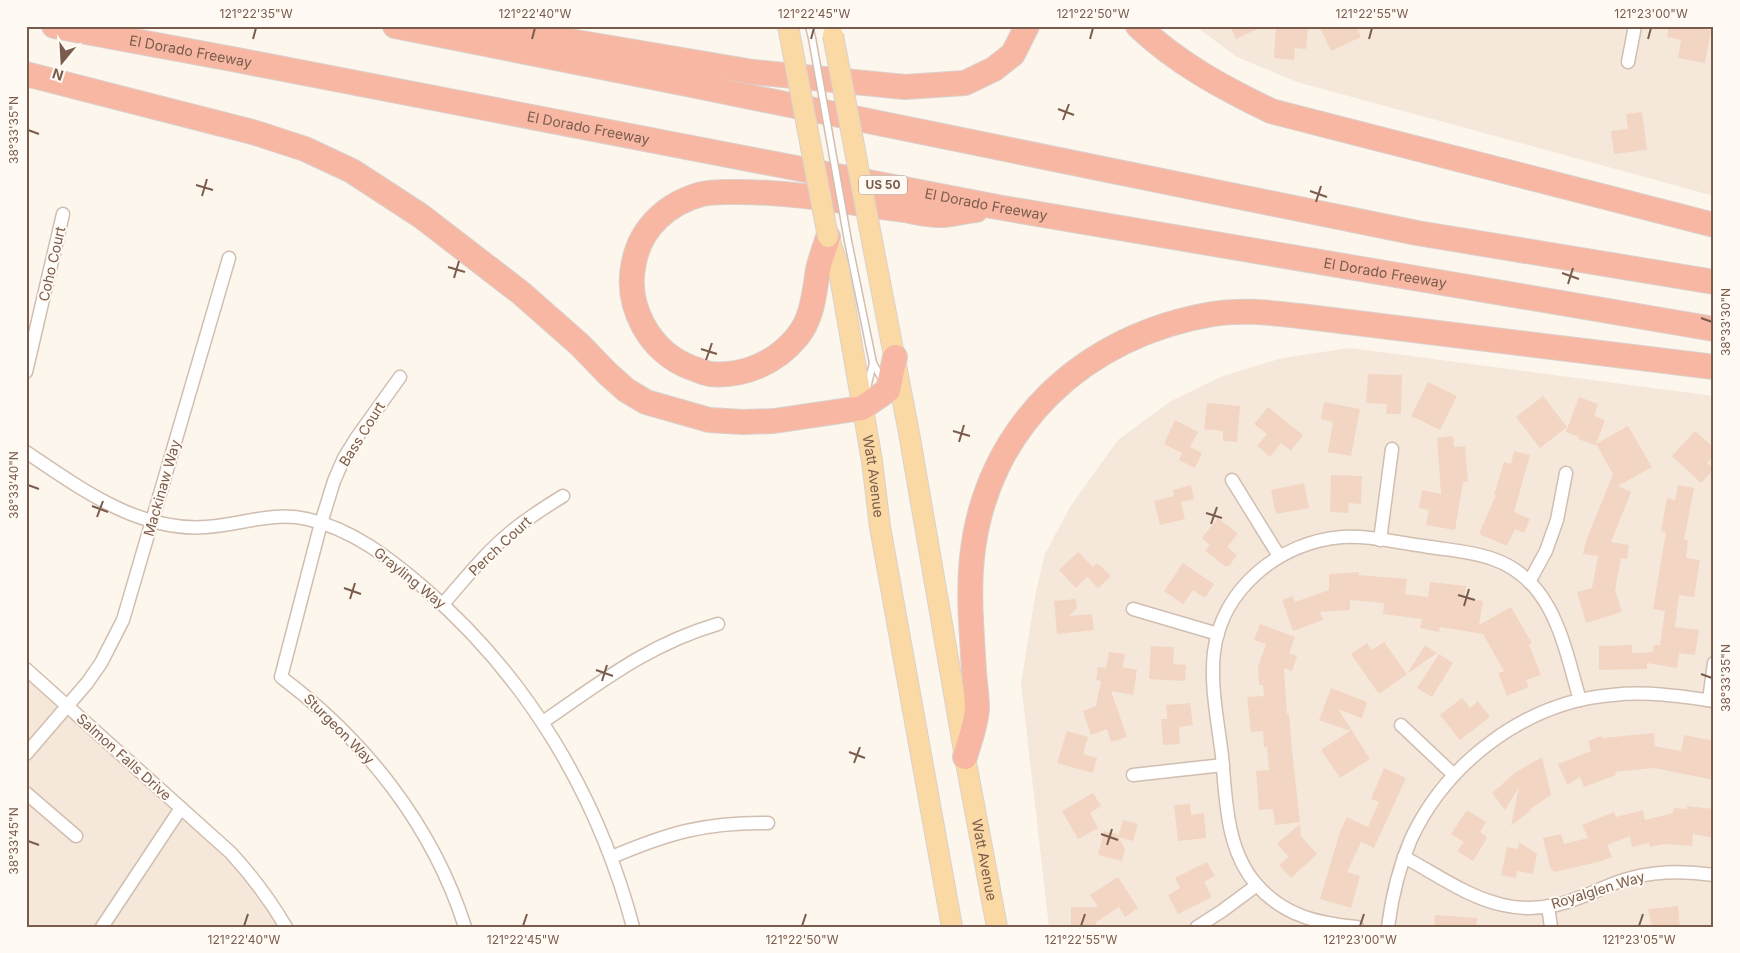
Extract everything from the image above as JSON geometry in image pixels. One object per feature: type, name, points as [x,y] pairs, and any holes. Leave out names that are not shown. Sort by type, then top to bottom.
[{"type":"highway","name":"El Dorado Freeway","points":[[54,26],[261,64],[997,207],[1714,329]]},
{"type":"highway","points":[[395,26],[1418,233],[1714,282]]},
{"type":"highway","points":[[480,26],[753,72],[905,87],[965,82],[994,69],[1013,54],[1027,26]]},
{"type":"highway","points":[[1138,26],[1184,64],[1225,89],[1271,111],[1714,225]]},
{"type":"highway","points":[[26,74],[256,133],[305,148],[352,171],[421,216],[521,293],[580,345],[607,374],[626,390],[646,402],[708,420],[743,422],[774,421],[862,408],[892,398],[884,360]]},
{"type":"highway","points":[[838,239],[818,269],[816,294],[810,315],[798,337],[780,354],[760,367],[736,373],[709,374],[682,364],[661,349],[643,328],[632,290],[632,272],[636,250],[648,229],[663,213],[686,200],[704,193],[769,192],[938,215],[997,207]]},
{"type":"highway","points":[[965,757],[977,711],[970,607],[972,559],[978,519],[990,483],[1012,441],[1032,412],[1056,388],[1088,361],[1126,339],[1172,322],[1215,313],[1256,312],[1714,367]]},
{"type":"main road","name":"Watt Avenue","points":[[788,26],[838,239],[838,265],[872,461],[880,527],[952,927]]},
{"type":"main road","name":"Watt Avenue","points":[[828,32],[873,246],[884,360],[909,433],[965,757],[997,927]]},
{"type":"street","points":[[1628,62],[1635,26]]},
{"type":"street","name":"Coho Court","points":[[26,372],[63,214]]},
{"type":"street","name":"Mackinaw Way","points":[[68,705],[87,683],[113,642],[123,620],[228,258]]},
{"type":"street","name":"Bass Court","points":[[321,523],[334,481],[344,458],[400,377]]},
{"type":"street","points":[[1380,540],[1392,449]]},
{"type":"street","name":"Grayling Way","points":[[26,452],[79,488],[112,505],[152,521],[176,526],[202,528],[227,526],[273,516],[296,517],[321,523],[355,537],[401,568],[443,604],[493,656],[543,722],[581,787],[593,812],[612,857],[634,927]]},
{"type":"street","points":[[1529,582],[1546,551],[1557,520],[1566,473]]},
{"type":"street","points":[[1232,480],[1279,556]]},
{"type":"street","name":"Perch Court","points":[[443,604],[486,556],[511,532],[538,511],[563,496]]},
{"type":"street","name":"Sturgeon Way","points":[[321,523],[281,677],[310,700],[355,741],[399,796],[435,855],[450,887],[465,927]]},
{"type":"street","points":[[1357,927],[1324,923],[1304,918],[1286,909],[1269,897],[1257,885],[1244,867],[1230,829],[1213,675],[1214,651],[1218,634],[1231,604],[1253,576],[1279,556],[1298,546],[1344,537],[1380,540],[1492,558],[1512,568],[1529,582],[1550,608],[1580,700]]},
{"type":"street","points":[[1133,609],[1218,634]]},
{"type":"street","points":[[543,722],[645,654],[676,639],[718,624]]},
{"type":"street","points":[[1388,927],[1397,880],[1404,856],[1424,815],[1454,775],[1485,746],[1530,718],[1580,700],[1605,695],[1664,694],[1711,701],[1714,663]]},
{"type":"street","name":"Salmon Falls Drive","points":[[26,669],[231,853],[254,878],[286,927]]},
{"type":"street","name":"Salmon Falls Drive","points":[[26,754],[68,705]]},
{"type":"street","points":[[1401,725],[1454,775]]},
{"type":"street","points":[[1133,775],[1223,765]]},
{"type":"street","points":[[26,793],[76,836]]},
{"type":"street","name":"Salmon Falls Drive","points":[[102,927],[181,808]]},
{"type":"street","points":[[612,857],[648,841],[678,832],[710,826],[768,823]]},
{"type":"street","name":"Royalglen Way","points":[[1404,856],[1480,898],[1515,906],[1548,906],[1582,897],[1606,886],[1656,873],[1682,872],[1714,876]]},
{"type":"street","points":[[1197,927],[1257,885]]},
{"type":"street","points":[[1548,906],[1551,927]]},
{"type":"lane","points":[[810,26],[828,32],[838,239],[884,360],[862,408]]},
{"type":"lane","points":[[892,398],[909,433]]},
{"type":"shaded area","points":[[1195,26],[1714,26],[1714,196],[1297,82],[1237,57]]},
{"type":"shaded area","points":[[1350,348],[1714,396],[1714,927],[1049,927],[1021,683],[1036,591],[1045,554],[1070,507],[1118,440],[1171,401],[1223,376],[1282,358]]},
{"type":"shaded area","points":[[26,671],[247,871],[278,927],[26,927]]},
{"type":"building","points":[[1230,26],[1264,26],[1236,39]]},
{"type":"building","points":[[1276,26],[1308,26],[1306,49],[1295,48],[1294,60],[1274,58]]},
{"type":"building","points":[[1319,26],[1356,26],[1361,37],[1331,51]]},
{"type":"building","points":[[1669,26],[1693,26],[1711,30],[1705,63],[1678,58],[1681,40],[1667,37]]},
{"type":"building","points":[[1642,112],[1647,150],[1614,154],[1611,131],[1628,129],[1626,114]]},
{"type":"building","points":[[1368,374],[1402,375],[1401,414],[1386,414],[1387,404],[1366,403]]},
{"type":"building","points":[[1428,382],[1457,396],[1440,430],[1411,416]]},
{"type":"building","points":[[1543,396],[1567,427],[1540,448],[1516,417]]},
{"type":"building","points":[[1579,397],[1598,404],[1594,416],[1605,420],[1595,445],[1566,432]]},
{"type":"building","points":[[1324,402],[1360,409],[1351,456],[1328,452],[1333,422],[1321,419]]},
{"type":"building","points":[[1207,403],[1240,406],[1237,442],[1223,441],[1223,431],[1204,429]]},
{"type":"building","points":[[1268,407],[1303,435],[1291,451],[1281,443],[1270,457],[1257,446],[1267,434],[1254,424]]},
{"type":"building","points":[[1175,420],[1198,432],[1190,447],[1202,453],[1195,468],[1179,460],[1182,453],[1164,444]]},
{"type":"building","points":[[1628,426],[1652,467],[1618,486],[1631,492],[1611,542],[1629,545],[1627,559],[1621,558],[1615,590],[1622,612],[1586,623],[1577,592],[1592,588],[1598,556],[1583,554],[1586,541],[1613,474],[1596,444]]},
{"type":"building","points":[[1695,431],[1714,448],[1714,456],[1707,463],[1714,469],[1701,483],[1672,456]]},
{"type":"building","points":[[1453,436],[1454,447],[1465,446],[1468,482],[1463,482],[1455,530],[1426,525],[1429,510],[1419,508],[1422,490],[1441,494],[1437,438]]},
{"type":"building","points":[[1514,451],[1530,455],[1514,512],[1530,519],[1524,533],[1515,529],[1507,546],[1479,534],[1496,495],[1494,495],[1504,462],[1511,464]]},
{"type":"building","points":[[1331,475],[1362,476],[1361,504],[1349,503],[1348,513],[1330,512]]},
{"type":"building","points":[[1304,483],[1309,508],[1276,514],[1271,490]]},
{"type":"building","points":[[1191,485],[1194,499],[1181,502],[1185,519],[1160,525],[1154,501],[1174,496],[1173,490]]},
{"type":"building","points":[[1678,485],[1694,488],[1684,540],[1688,540],[1686,558],[1700,560],[1694,597],[1679,595],[1675,627],[1699,630],[1695,655],[1679,653],[1677,668],[1647,663],[1647,669],[1599,670],[1599,646],[1632,645],[1632,653],[1653,652],[1654,645],[1660,645],[1665,611],[1653,609],[1666,532],[1661,531],[1667,498],[1675,500]]},
{"type":"building","points":[[1218,518],[1238,534],[1227,547],[1237,555],[1229,566],[1225,566],[1205,551],[1210,545],[1202,538]]},
{"type":"building","points":[[1078,552],[1093,567],[1097,563],[1111,576],[1098,588],[1087,577],[1076,588],[1059,570]]},
{"type":"building","points":[[1183,563],[1214,584],[1205,598],[1193,590],[1183,604],[1164,591]]},
{"type":"building","points":[[1359,572],[1359,575],[1407,579],[1405,594],[1428,597],[1430,582],[1466,586],[1464,598],[1483,601],[1479,625],[1511,607],[1532,643],[1529,645],[1541,675],[1526,680],[1529,687],[1507,696],[1498,673],[1504,671],[1483,634],[1440,627],[1439,632],[1420,628],[1422,619],[1383,614],[1384,603],[1350,600],[1350,610],[1320,612],[1323,620],[1293,631],[1282,600],[1293,596],[1295,602],[1329,590],[1329,574]]},
{"type":"building","points":[[1076,599],[1077,608],[1069,616],[1092,614],[1094,630],[1057,634],[1054,601]]},
{"type":"building","points":[[1260,624],[1295,637],[1289,653],[1297,656],[1292,671],[1284,668],[1287,714],[1289,713],[1300,822],[1275,825],[1273,809],[1259,810],[1256,771],[1269,770],[1267,747],[1264,747],[1263,731],[1251,732],[1247,697],[1264,696],[1263,685],[1259,685],[1258,667],[1266,644],[1254,640]]},
{"type":"building","points":[[1384,642],[1407,674],[1379,694],[1351,654],[1367,643],[1372,650]]},
{"type":"building","points":[[1425,645],[1437,653],[1407,674]]},
{"type":"building","points":[[1151,646],[1174,647],[1173,664],[1186,665],[1185,681],[1149,679]]},
{"type":"building","points":[[1109,652],[1125,654],[1123,667],[1137,670],[1133,695],[1111,691],[1127,737],[1111,742],[1107,729],[1091,735],[1083,711],[1096,706],[1101,681],[1096,680],[1098,667],[1106,668]]},
{"type":"building","points":[[1439,654],[1453,663],[1432,697],[1417,688]]},
{"type":"building","points":[[1331,688],[1367,702],[1362,718],[1338,709],[1370,759],[1340,778],[1321,750],[1350,731],[1319,720]]},
{"type":"building","points":[[1462,698],[1470,708],[1478,701],[1490,717],[1460,740],[1440,715]]},
{"type":"building","points":[[1190,703],[1193,725],[1179,727],[1180,744],[1163,745],[1161,719],[1167,719],[1166,705]]},
{"type":"building","points":[[1067,731],[1088,737],[1083,754],[1097,758],[1093,773],[1057,763]]},
{"type":"building","points":[[1654,733],[1655,746],[1681,751],[1684,735],[1714,741],[1714,780],[1654,768],[1615,772],[1616,775],[1584,787],[1580,777],[1567,785],[1558,764],[1591,751],[1588,741],[1601,736],[1602,738]]},
{"type":"building","points":[[1542,757],[1551,795],[1530,809],[1511,826],[1519,787],[1505,810],[1492,793],[1516,772]]},
{"type":"building","points":[[1384,768],[1406,778],[1374,848],[1361,842],[1347,872],[1360,876],[1351,908],[1320,899],[1340,832],[1347,817],[1368,827],[1379,802],[1371,799]]},
{"type":"building","points":[[1093,793],[1101,806],[1090,813],[1098,828],[1078,839],[1062,811]]},
{"type":"building","points":[[1190,804],[1191,815],[1204,813],[1206,838],[1178,841],[1174,805]]},
{"type":"building","points":[[1687,806],[1714,809],[1714,838],[1693,834],[1692,846],[1664,844],[1650,847],[1649,843],[1632,847],[1630,836],[1607,845],[1612,857],[1554,872],[1550,867],[1543,838],[1561,834],[1564,844],[1588,838],[1582,825],[1614,812],[1616,817],[1643,810],[1645,820],[1673,813],[1674,808],[1687,809]]},
{"type":"building","points":[[1467,810],[1486,822],[1480,832],[1486,836],[1486,840],[1473,861],[1457,851],[1464,842],[1451,834]]},
{"type":"building","points":[[1123,820],[1138,824],[1133,841],[1118,837]]},
{"type":"building","points":[[1300,824],[1301,836],[1317,854],[1291,878],[1279,865],[1289,857],[1277,844]]},
{"type":"building","points":[[1104,831],[1117,834],[1125,849],[1122,861],[1098,855]]},
{"type":"building","points":[[1519,842],[1537,854],[1533,874],[1517,871],[1516,878],[1501,875],[1507,847],[1518,849]]},
{"type":"building","points":[[1207,862],[1215,876],[1204,882],[1212,897],[1178,914],[1168,895],[1180,888],[1175,878]]},
{"type":"building","points":[[1118,877],[1138,908],[1125,917],[1119,907],[1096,922],[1096,927],[1071,927],[1071,907],[1098,907],[1090,895]]},
{"type":"building","points":[[1678,906],[1680,927],[1652,927],[1648,909]]},
{"type":"building","points":[[1435,915],[1477,918],[1476,927],[1434,927]]}]
